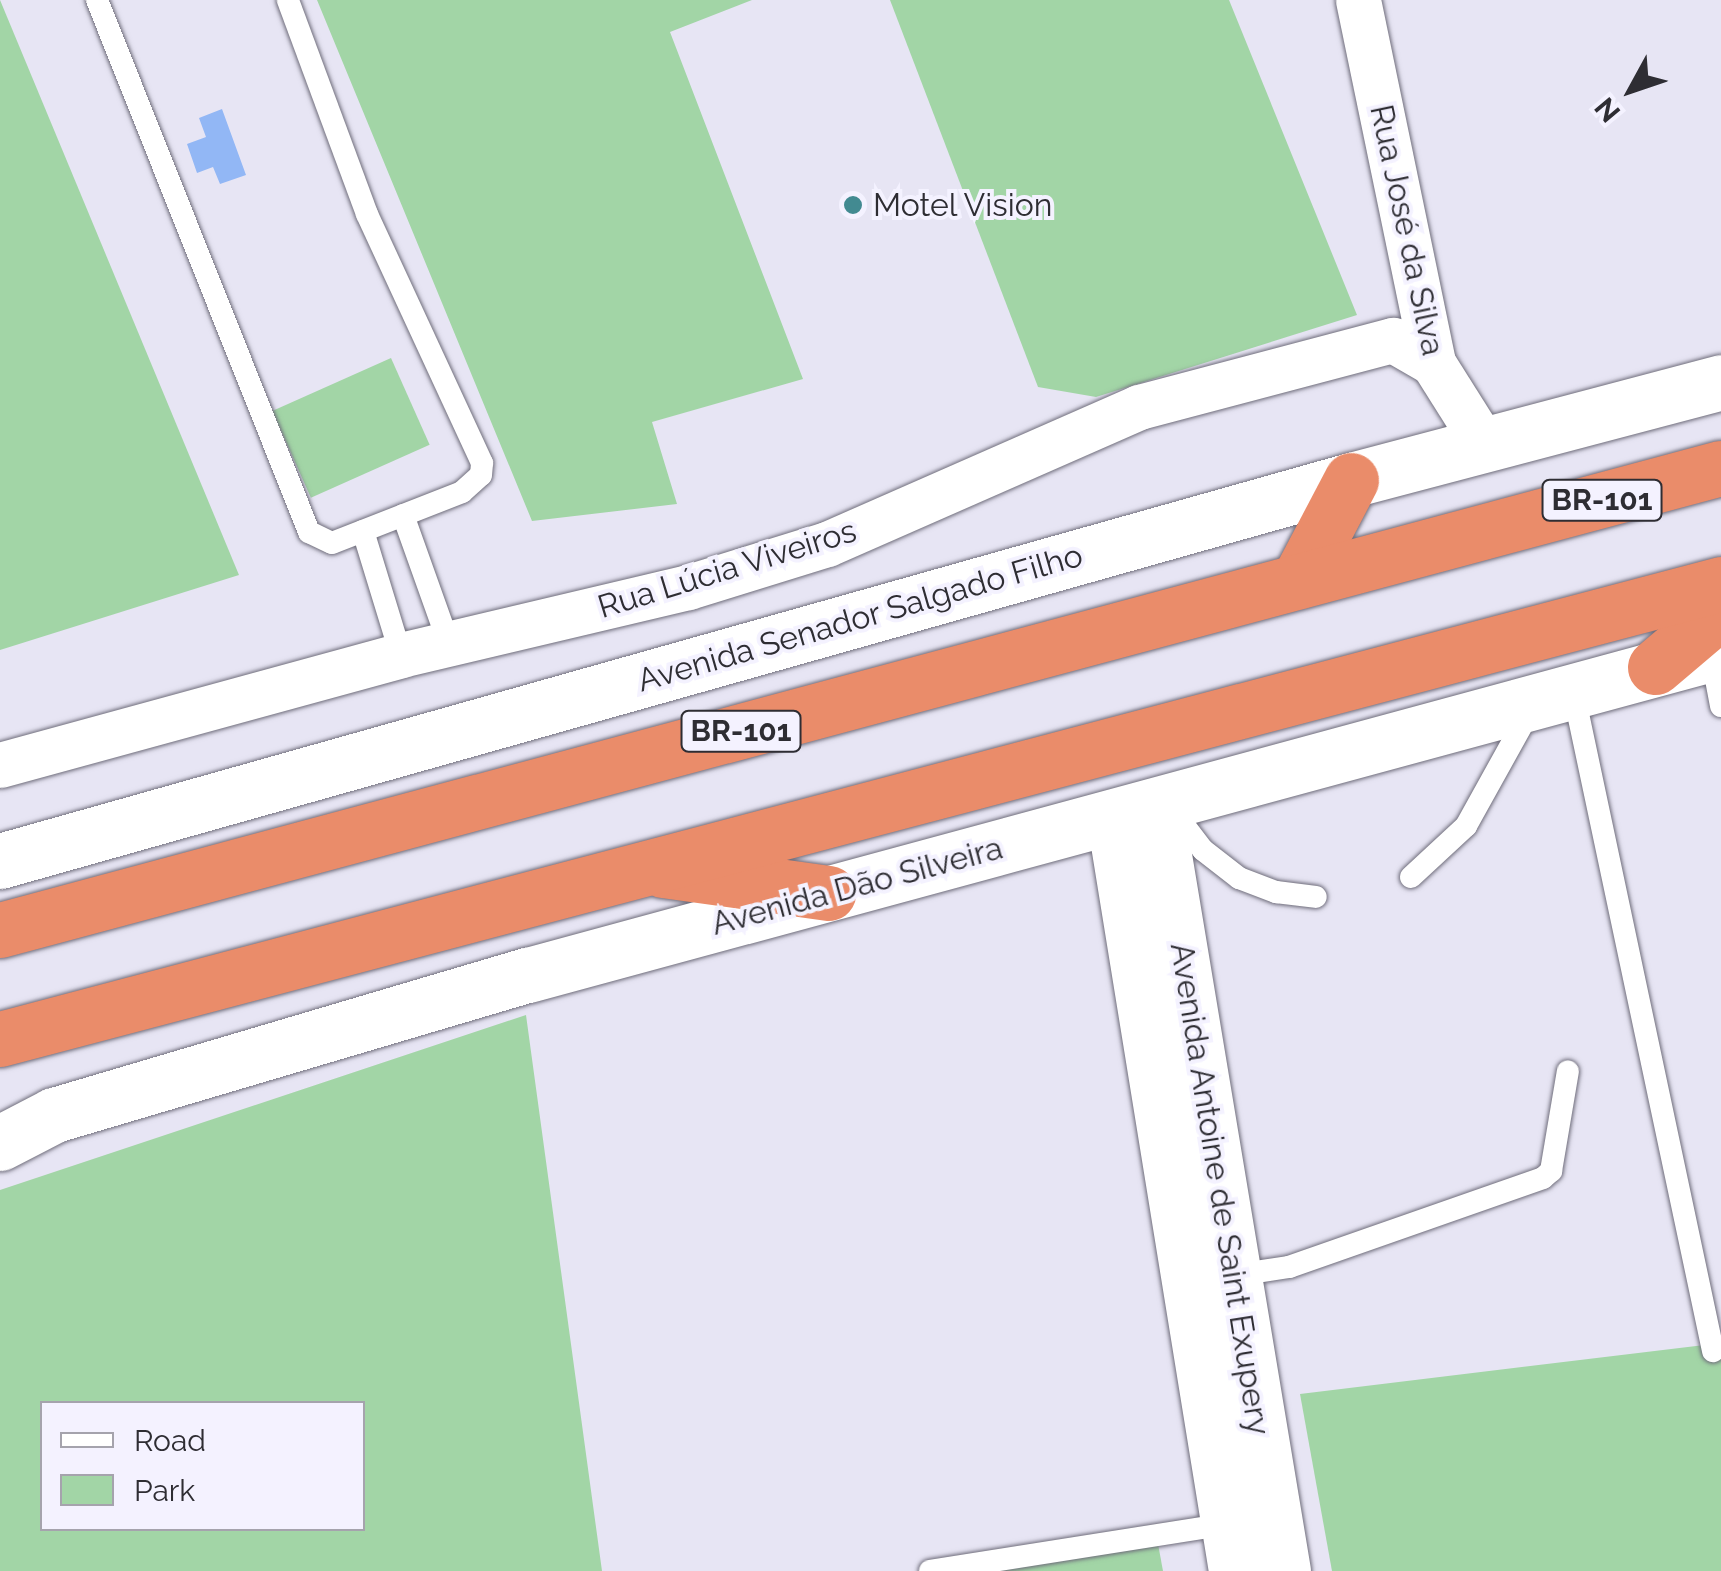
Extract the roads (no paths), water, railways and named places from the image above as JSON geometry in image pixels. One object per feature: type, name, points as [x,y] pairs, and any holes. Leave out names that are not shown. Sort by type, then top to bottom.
[{"type":"highway","name":"BR-101","points":[[0,930],[1721,468]]},
{"type":"highway","points":[[1298,581],[1351,480]]},
{"type":"highway","points":[[0,1040],[635,866],[1721,584]]},
{"type":"highway","points":[[1656,667],[1718,655]]},
{"type":"highway","points":[[635,866],[828,893]]},
{"type":"main road","name":"Avenida Senador Salgado Filho","points":[[0,861],[1351,480],[1721,382]]},
{"type":"main road","name":"Avenida Dão Silveira","points":[[0,1143],[54,1115],[828,893],[1146,810],[1656,667]]},
{"type":"main road","name":"Avenida Antoine de Saint Exupery","points":[[1146,810],[1236,1275],[1221,1332],[1283,1571]]},
{"type":"main road","name":"Avenida Antoine de Saint Exupery","points":[[1146,810],[1221,1332],[1232,1547]]},
{"type":"street","name":"Rua José da Silva","points":[[1358,0],[1433,363],[1486,447]]},
{"type":"street","name":"Rua Lúcia Viveiros","points":[[0,765],[401,655],[688,588],[828,544],[1139,407],[1394,340],[1433,363]]},
{"type":"lane","points":[[96,0],[309,532],[332,542],[474,484],[482,463],[367,214],[288,0]]},
{"type":"lane","points":[[403,515],[449,644]]},
{"type":"lane","points":[[363,531],[401,655]]},
{"type":"lane","points":[[1411,877],[1466,826],[1554,695]]},
{"type":"lane","points":[[1554,695],[1712,1351]]},
{"type":"lane","points":[[1146,810],[1240,878],[1276,892],[1316,897]]},
{"type":"lane","points":[[1236,1275],[1289,1267],[1543,1178],[1551,1171],[1568,1071]]},
{"type":"lane","points":[[930,1571],[1232,1547]]},
{"type":"water","points":[[222,109],[246,175],[220,184],[213,167],[197,173],[187,144],[206,137],[199,118]]},
{"type":"place","name":"Motel Vision","points":[[853,205]]}]
